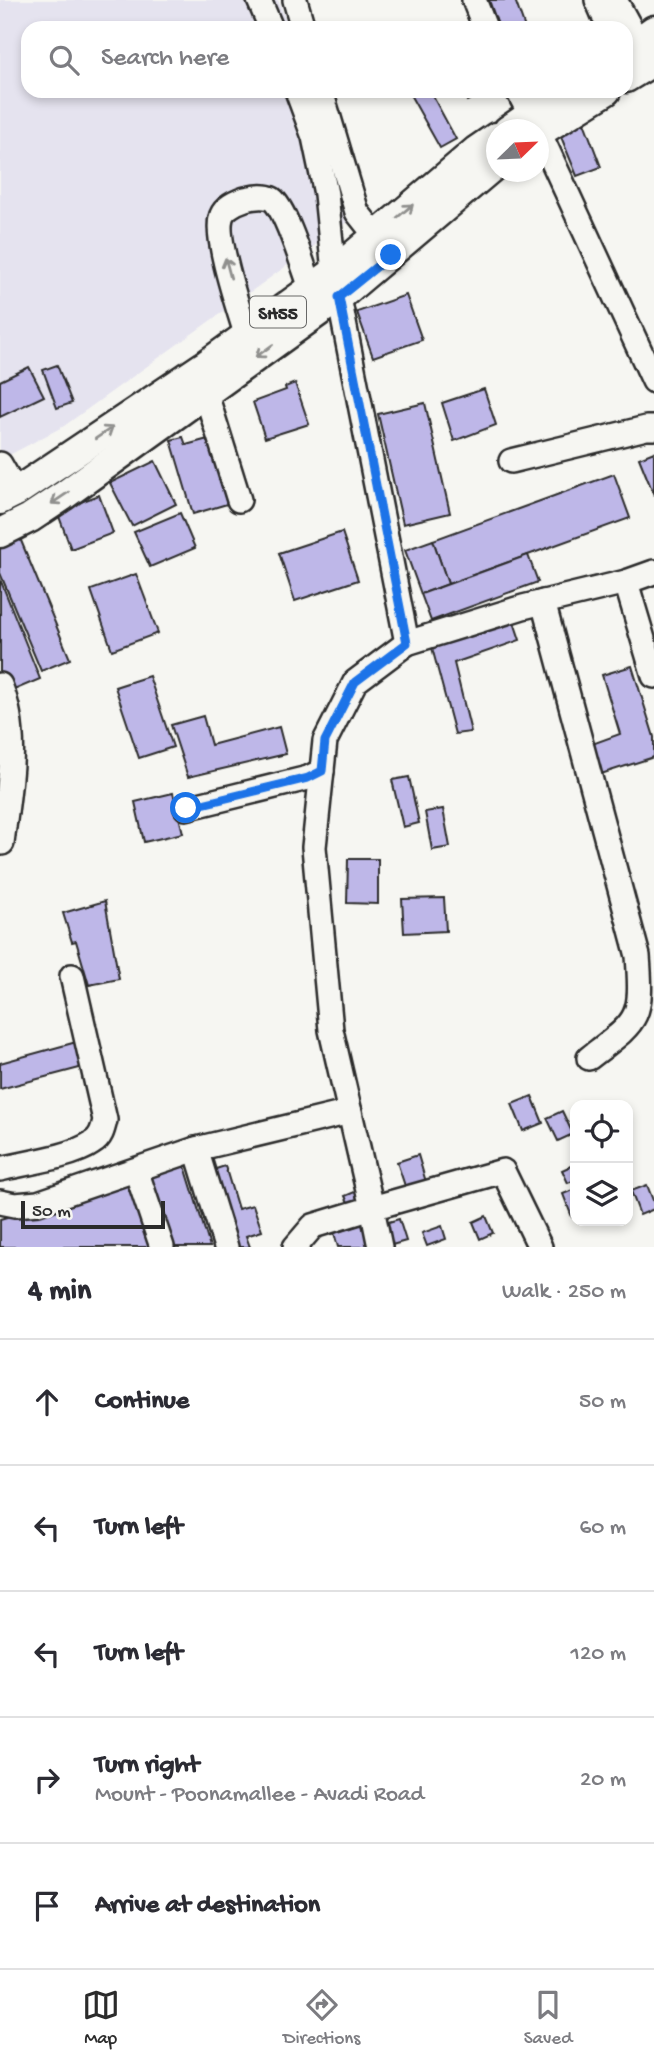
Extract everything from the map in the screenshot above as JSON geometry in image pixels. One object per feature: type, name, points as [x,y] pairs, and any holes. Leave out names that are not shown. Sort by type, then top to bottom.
[{"type":"main road","points":[[633,65],[643,46]]},
{"type":"main road","points":[[528,119],[556,98]]},
{"type":"main road","points":[[530,119],[587,98]]},
{"type":"main road","name":"SH55","points":[[8,496],[204,366],[311,288],[337,284],[376,236],[486,144]]},
{"type":"main road","name":"SH55","points":[[0,534],[52,503],[206,394],[337,284],[486,172]]},
{"type":"street","points":[[259,0],[268,21]]},
{"type":"street","points":[[295,0],[301,21]]},
{"type":"street","points":[[474,0],[482,21]]},
{"type":"street","points":[[597,0],[606,21]]},
{"type":"street","points":[[615,0],[628,21]]},
{"type":"street","points":[[633,30],[643,46]]},
{"type":"street","points":[[299,98],[314,137],[326,194],[337,284],[407,643]]},
{"type":"street","points":[[323,98],[357,212],[376,236]]},
{"type":"street","points":[[549,165],[654,381]]},
{"type":"street","points":[[246,334],[220,237],[220,217],[229,207],[245,199],[263,196],[273,200],[282,212],[311,288]]},
{"type":"street","points":[[206,394],[239,500]]},
{"type":"street","points":[[511,461],[654,428]]},
{"type":"street","points":[[0,464],[8,496]]},
{"type":"street","points":[[380,1247],[331,1030],[314,847],[325,741],[355,682],[407,643],[654,572]]},
{"type":"street","points":[[626,582],[654,676]]},
{"type":"street","points":[[543,602],[638,956],[638,1008],[630,1026],[589,1058]]},
{"type":"street","points":[[0,685],[6,700],[13,743],[2,843]]},
{"type":"street","points":[[186,808],[308,778],[322,771]]},
{"type":"street","points":[[0,1169],[78,1150],[94,1142],[102,1133],[105,1120],[72,976]]},
{"type":"street","points":[[0,1202],[15,1205],[37,1203],[196,1149],[350,1112]]},
{"type":"street","points":[[196,1149],[226,1247]]},
{"type":"street","points":[[136,1170],[162,1247]]},
{"type":"street","points":[[295,1247],[313,1226],[503,1171],[540,1247]]},
{"type":"shaded area","points":[[0,0],[278,0],[286,21],[21,21],[21,98],[316,98],[360,213],[64,426],[0,460]]},
{"type":"building","points":[[489,0],[515,0],[522,21],[496,21]]},
{"type":"building","points":[[412,98],[434,98],[456,139],[440,148]]},
{"type":"building","points":[[582,117],[601,167],[577,176],[557,127]]},
{"type":"building","points":[[406,295],[422,340],[373,357],[357,312]]},
{"type":"building","points":[[57,365],[72,403],[57,408],[43,370]]},
{"type":"building","points":[[29,367],[44,396],[0,417],[0,381]]},
{"type":"building","points":[[295,383],[309,424],[265,438],[253,402],[286,390],[285,387]]},
{"type":"building","points":[[484,389],[496,425],[454,441],[442,403]]},
{"type":"building","points":[[425,403],[450,513],[403,524],[378,414]]},
{"type":"building","points":[[183,437],[186,445],[208,439],[227,504],[193,514],[171,440]]},
{"type":"building","points":[[654,452],[654,495],[639,458]]},
{"type":"building","points":[[155,461],[176,504],[132,526],[110,483]]},
{"type":"building","points":[[614,474],[630,518],[448,584],[433,540]]},
{"type":"building","points":[[99,495],[113,533],[71,549],[57,511]]},
{"type":"building","points":[[180,513],[195,548],[150,567],[134,532]]},
{"type":"building","points":[[17,531],[70,659],[41,671],[0,573],[0,538]]},
{"type":"building","points":[[342,532],[358,580],[295,601],[279,553]]},
{"type":"building","points":[[433,540],[448,584],[421,594],[405,550]]},
{"type":"building","points":[[528,555],[538,582],[431,621],[421,594]]},
{"type":"building","points":[[136,574],[158,633],[112,650],[91,590]]},
{"type":"building","points":[[0,579],[40,679],[7,693],[0,675]]},
{"type":"building","points":[[512,616],[520,640],[454,663],[471,732],[455,734],[431,644]]},
{"type":"building","points":[[632,666],[654,737],[654,757],[601,774],[592,744],[620,734],[602,675]]},
{"type":"building","points":[[149,676],[173,747],[139,758],[115,687]]},
{"type":"building","points":[[203,716],[211,745],[279,727],[286,754],[188,777],[171,725]]},
{"type":"building","points":[[409,777],[419,823],[403,827],[392,780]]},
{"type":"building","points":[[173,793],[183,833],[144,842],[135,802]]},
{"type":"building","points":[[443,809],[450,847],[432,850],[425,812]]},
{"type":"building","points":[[348,859],[378,859],[378,904],[347,903]]},
{"type":"building","points":[[444,898],[446,931],[404,933],[402,899]]},
{"type":"building","points":[[105,901],[119,979],[89,985],[76,941],[72,942],[63,913]]},
{"type":"building","points":[[80,1041],[87,1066],[0,1089],[0,1063]]},
{"type":"building","points":[[532,1096],[543,1123],[523,1131],[512,1104]]},
{"type":"building","points":[[562,1111],[570,1128],[570,1135],[558,1141],[547,1118]]},
{"type":"building","points":[[418,1155],[426,1182],[406,1189],[397,1162]]},
{"type":"building","points":[[184,1163],[210,1247],[173,1247],[150,1173]]},
{"type":"building","points":[[225,1166],[238,1209],[253,1205],[262,1231],[246,1236],[250,1247],[235,1247],[210,1171]]},
{"type":"building","points":[[570,1166],[570,1182],[568,1183],[562,1170]]},
{"type":"building","points":[[134,1180],[154,1247],[0,1247],[0,1219]]},
{"type":"building","points":[[647,1185],[654,1209],[640,1215],[633,1190]]},
{"type":"building","points":[[357,1191],[364,1205],[352,1211],[345,1196]]},
{"type":"building","points":[[570,1191],[570,1212],[563,1194]]},
{"type":"building","points":[[486,1216],[493,1233],[480,1239],[473,1222]]},
{"type":"building","points":[[399,1219],[406,1241],[392,1245],[385,1223]]},
{"type":"building","points":[[362,1224],[369,1247],[338,1247],[334,1233]]},
{"type":"building","points":[[442,1226],[446,1239],[427,1246],[422,1233]]},
{"type":"route","points":[[186,808],[308,778],[322,771],[325,741],[355,682],[407,643],[339,297],[391,255]]}]
